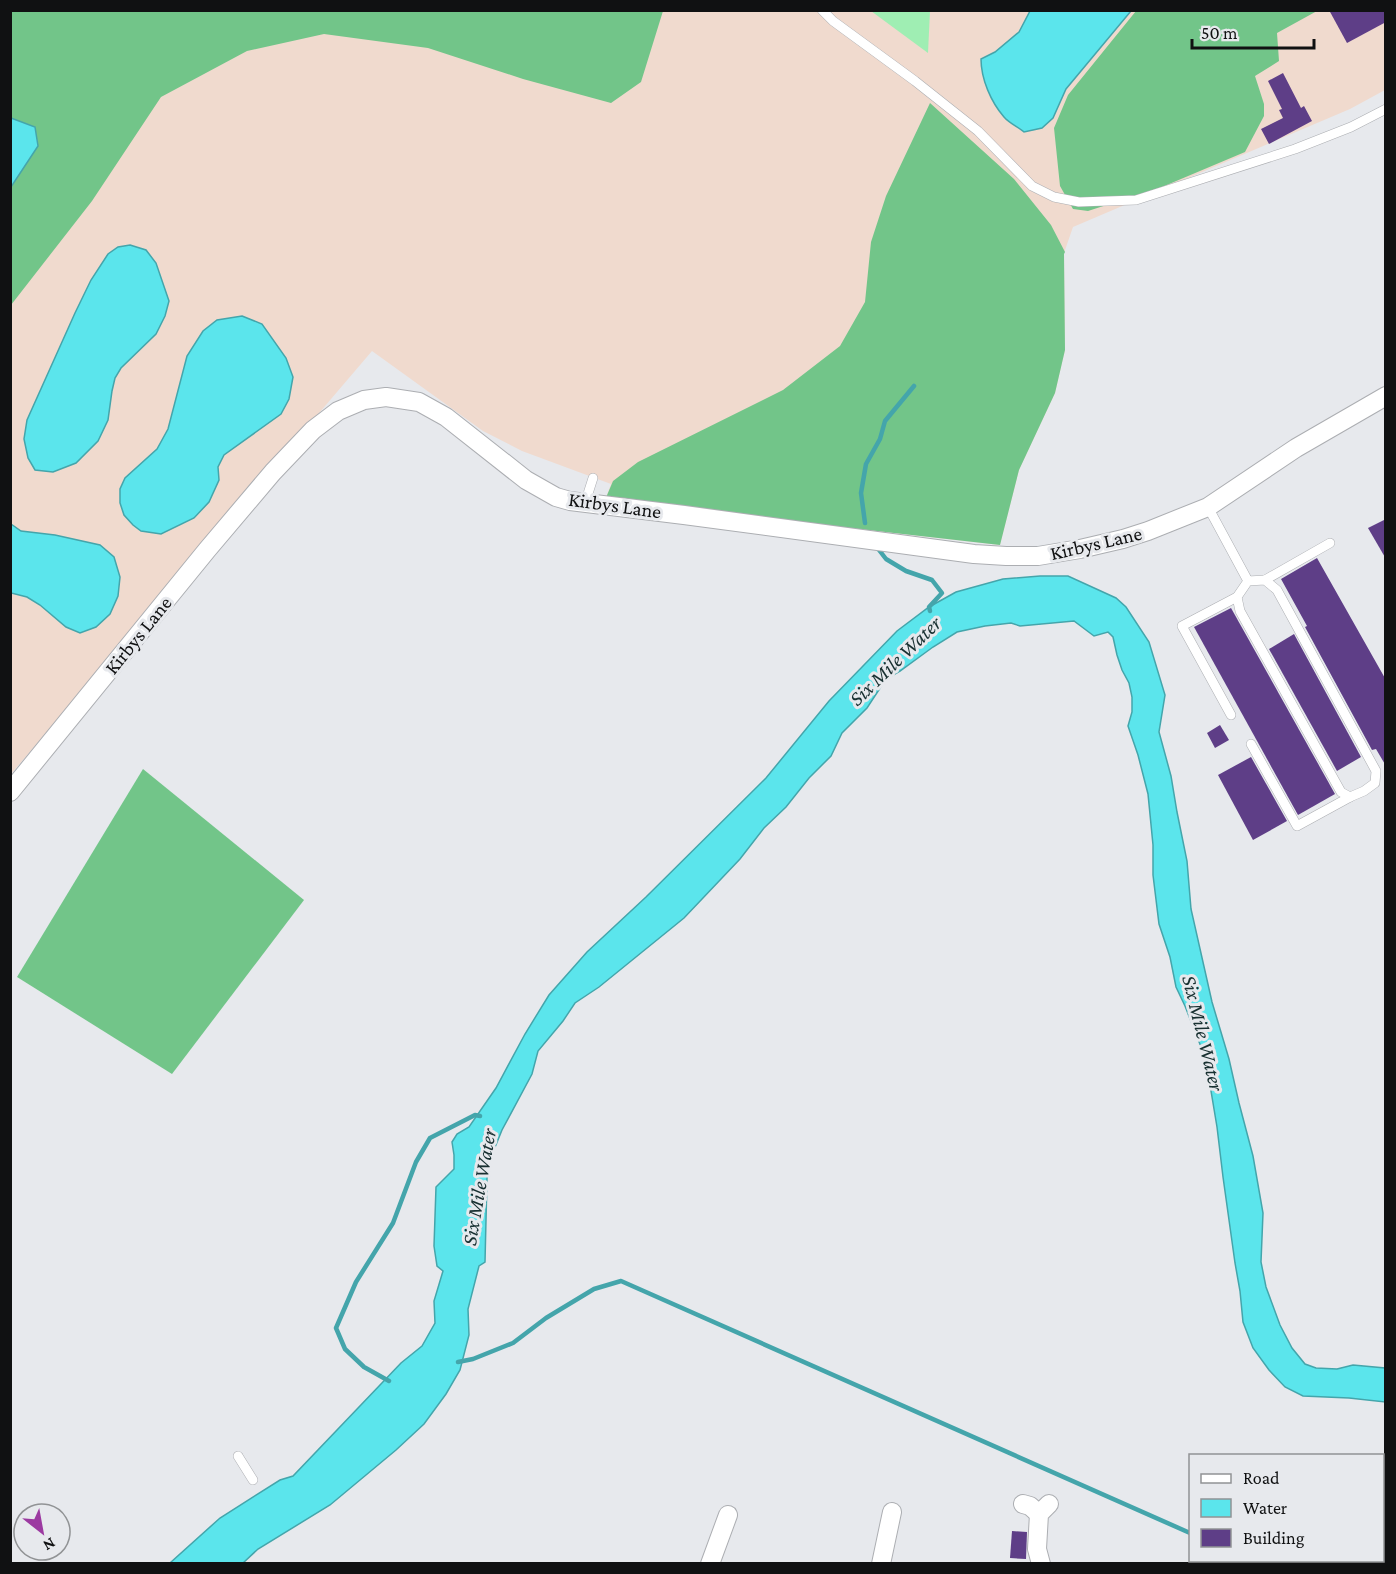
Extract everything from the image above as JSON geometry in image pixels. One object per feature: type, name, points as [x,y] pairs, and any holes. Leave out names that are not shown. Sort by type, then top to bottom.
[{"type":"street","name":"Kirbys Lane","points":[[10,792],[273,472],[313,430],[338,411],[364,400],[386,397],[419,402],[446,417],[523,484],[570,501],[974,554],[1038,556],[1123,539],[1208,507],[1296,448],[1386,396]]},
{"type":"street","points":[[1023,1504],[1044,1509],[1037,1549],[1041,1563]]},
{"type":"street","points":[[881,1563],[892,1512]]},
{"type":"street","points":[[710,1563],[728,1515]]},
{"type":"lane","points":[[822,10],[833,21],[978,131],[1032,186],[1054,197],[1079,202],[1136,200],[1295,149],[1351,128],[1386,109]]},
{"type":"lane","points":[[585,503],[593,478]]},
{"type":"lane","points":[[1208,507],[1248,581]]},
{"type":"lane","points":[[1248,581],[1265,580],[1330,543]]},
{"type":"lane","points":[[1265,580],[1277,590],[1376,771],[1375,783]]},
{"type":"lane","points":[[1231,715],[1182,626],[1237,597],[1248,581]]},
{"type":"lane","points":[[1237,597],[1239,611],[1341,792],[1350,797]]},
{"type":"lane","points":[[1251,744],[1297,826],[1386,777]]},
{"type":"lane","points":[[238,1456],[253,1480]]},
{"type":"shaded area","points":[[11,11],[1385,11],[1385,90],[1350,109],[1073,227],[1064,253],[1065,350],[1055,393],[1019,470],[1000,545],[605,500],[611,484],[522,451],[483,431],[372,351],[11,774]]},
{"type":"green space","points":[[11,11],[663,11],[641,82],[611,103],[523,79],[428,48],[324,34],[247,51],[161,97],[92,201],[11,305],[11,187],[38,146],[35,127],[11,118]]},
{"type":"green space","points":[[871,11],[930,11],[928,53]]},
{"type":"green space","points":[[1136,11],[1317,11],[1277,33],[1279,61],[1255,76],[1264,104],[1264,116],[1245,152],[1162,187],[1088,211],[1073,209],[1060,186],[1054,128],[1068,95]]},
{"type":"green space","points":[[930,103],[1014,179],[1051,225],[1065,252],[1065,350],[1055,393],[1019,470],[1000,545],[605,500],[613,481],[638,462],[783,390],[840,346],[865,302],[871,242],[886,196]]},
{"type":"green space","points":[[143,769],[304,900],[172,1074],[17,977]]},
{"type":"water","points":[[1030,11],[1131,11],[1066,89],[1053,118],[1042,128],[1024,132],[999,111],[985,82],[981,59],[995,52],[1019,32]]},
{"type":"water","points":[[11,118],[35,127],[38,146],[11,187]]},
{"type":"water","points":[[130,245],[146,250],[156,263],[169,301],[165,316],[156,334],[121,368],[115,378],[108,420],[98,441],[76,463],[53,472],[35,470],[28,458],[24,439],[27,420],[91,280],[108,254],[118,247]]},
{"type":"water","points":[[242,316],[262,324],[286,358],[293,377],[289,399],[281,414],[224,455],[218,467],[219,480],[209,502],[194,518],[161,534],[141,531],[124,515],[120,503],[120,489],[125,478],[157,449],[168,429],[187,356],[203,331],[217,320]]},
{"type":"water","points":[[11,524],[21,531],[55,535],[100,545],[114,557],[120,577],[118,596],[110,614],[96,627],[80,633],[66,627],[27,597],[11,593]]},
{"type":"water","name":"Six Mile Water","points":[[1068,576],[1116,598],[1126,607],[1149,642],[1165,695],[1159,732],[1171,776],[1187,861],[1191,909],[1212,1002],[1253,1156],[1263,1213],[1261,1262],[1266,1287],[1280,1325],[1292,1348],[1305,1364],[1316,1368],[1337,1369],[1353,1365],[1385,1368],[1385,1402],[1303,1396],[1285,1387],[1253,1348],[1243,1322],[1209,1079],[1203,1052],[1176,987],[1170,957],[1159,924],[1153,875],[1153,845],[1148,794],[1128,726],[1132,712],[1129,683],[1122,670],[1113,637],[1108,632],[1094,636],[1074,621],[1020,626],[1011,623],[985,626],[957,632],[886,679],[867,708],[842,733],[831,756],[764,828],[740,859],[684,918],[599,987],[575,1003],[538,1051],[532,1074],[502,1130],[489,1162],[485,1262],[479,1266],[468,1309],[469,1335],[460,1370],[424,1424],[330,1505],[258,1549],[243,1563],[170,1563],[220,1518],[280,1480],[293,1476],[401,1363],[422,1346],[435,1323],[434,1301],[443,1271],[437,1266],[434,1246],[436,1187],[454,1169],[452,1142],[457,1134],[469,1127],[496,1088],[549,995],[587,952],[766,778],[829,701],[897,631],[929,607],[956,592],[1003,579]]},
{"type":"building","points":[[1329,10],[1386,10],[1386,22],[1347,43]]},
{"type":"building","points":[[1283,73],[1301,108],[1304,106],[1312,121],[1269,144],[1261,129],[1283,118],[1279,110],[1282,109],[1268,81]]},
{"type":"building","points":[[1386,519],[1386,559],[1368,528]]},
{"type":"building","points":[[1317,558],[1386,680],[1386,766],[1376,749],[1372,750],[1281,579]]},
{"type":"building","points":[[1231,608],[1335,794],[1298,815],[1194,627]]},
{"type":"building","points":[[1294,634],[1361,757],[1337,771],[1269,649]]},
{"type":"building","points":[[1220,725],[1229,740],[1215,748],[1207,733]]},
{"type":"building","points":[[1251,757],[1287,821],[1253,840],[1218,775]]},
{"type":"building","points":[[1012,1531],[1027,1532],[1026,1559],[1010,1558]]},
{"type":"waterway","points":[[865,523],[861,493],[866,464],[880,439],[885,421],[914,386]]},
{"type":"waterway","name":"Six Mile Water","points":[[876,546],[886,559],[906,571],[932,580],[942,593],[929,607],[930,611]]},
{"type":"waterway","points":[[389,1381],[364,1367],[345,1349],[336,1328],[356,1282],[393,1223],[416,1162],[430,1138],[475,1115],[480,1116]]},
{"type":"waterway","points":[[458,1362],[473,1359],[513,1343],[546,1318],[594,1289],[621,1281],[1189,1533]]},
{"type":"waterway","points":[[1256,1562],[1260,1564]]}]
